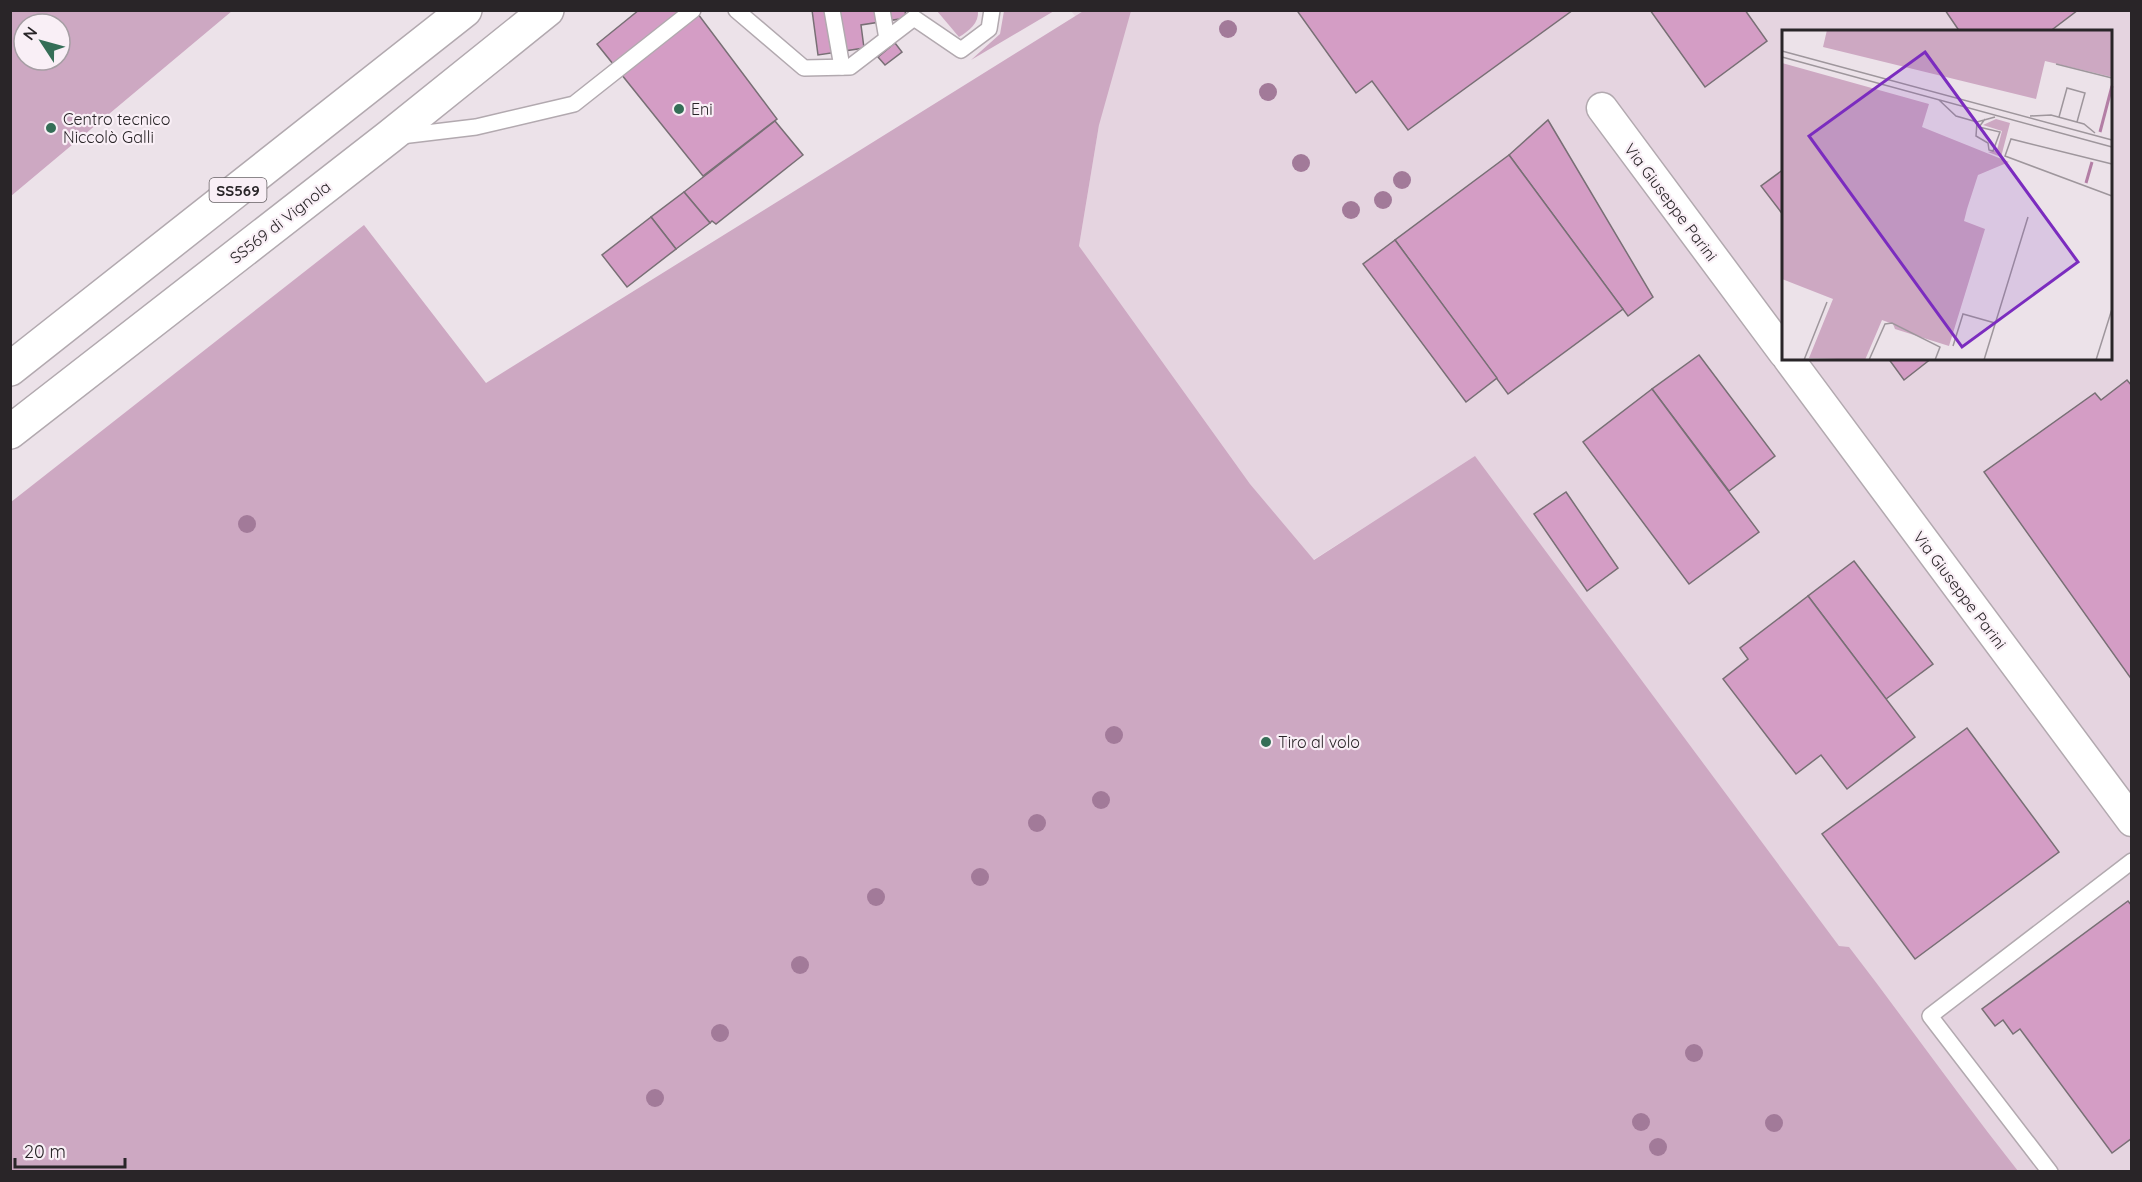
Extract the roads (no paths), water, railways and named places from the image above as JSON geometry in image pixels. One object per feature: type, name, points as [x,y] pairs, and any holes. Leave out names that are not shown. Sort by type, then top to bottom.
[{"type":"highway","name":"SS569","points":[[10,369],[465,10]]},
{"type":"highway","name":"SS569 di Vignola","points":[[10,432],[389,137],[547,10]]},
{"type":"street","name":"Via Giuseppe Parini","points":[[1602,108],[1782,350]]},
{"type":"street","name":"Via Giuseppe Parini","points":[[1789,360],[2132,821]]},
{"type":"lane","points":[[389,137],[476,127],[574,104],[693,10]]},
{"type":"lane","points":[[736,10],[804,68],[850,67],[914,18],[961,50],[989,29],[992,10]]},
{"type":"lane","points":[[832,10],[842,67]]},
{"type":"lane","points":[[882,10],[886,39]]},
{"type":"lane","points":[[2050,1172],[1930,1016],[2132,861]]},
{"type":"place","name":"Eni","points":[[679,109]]},
{"type":"place","name":"Centro tecnico Niccolò Galli","points":[[51,128]]},
{"type":"place","name":"Tiro al volo","points":[[1266,742]]}]
